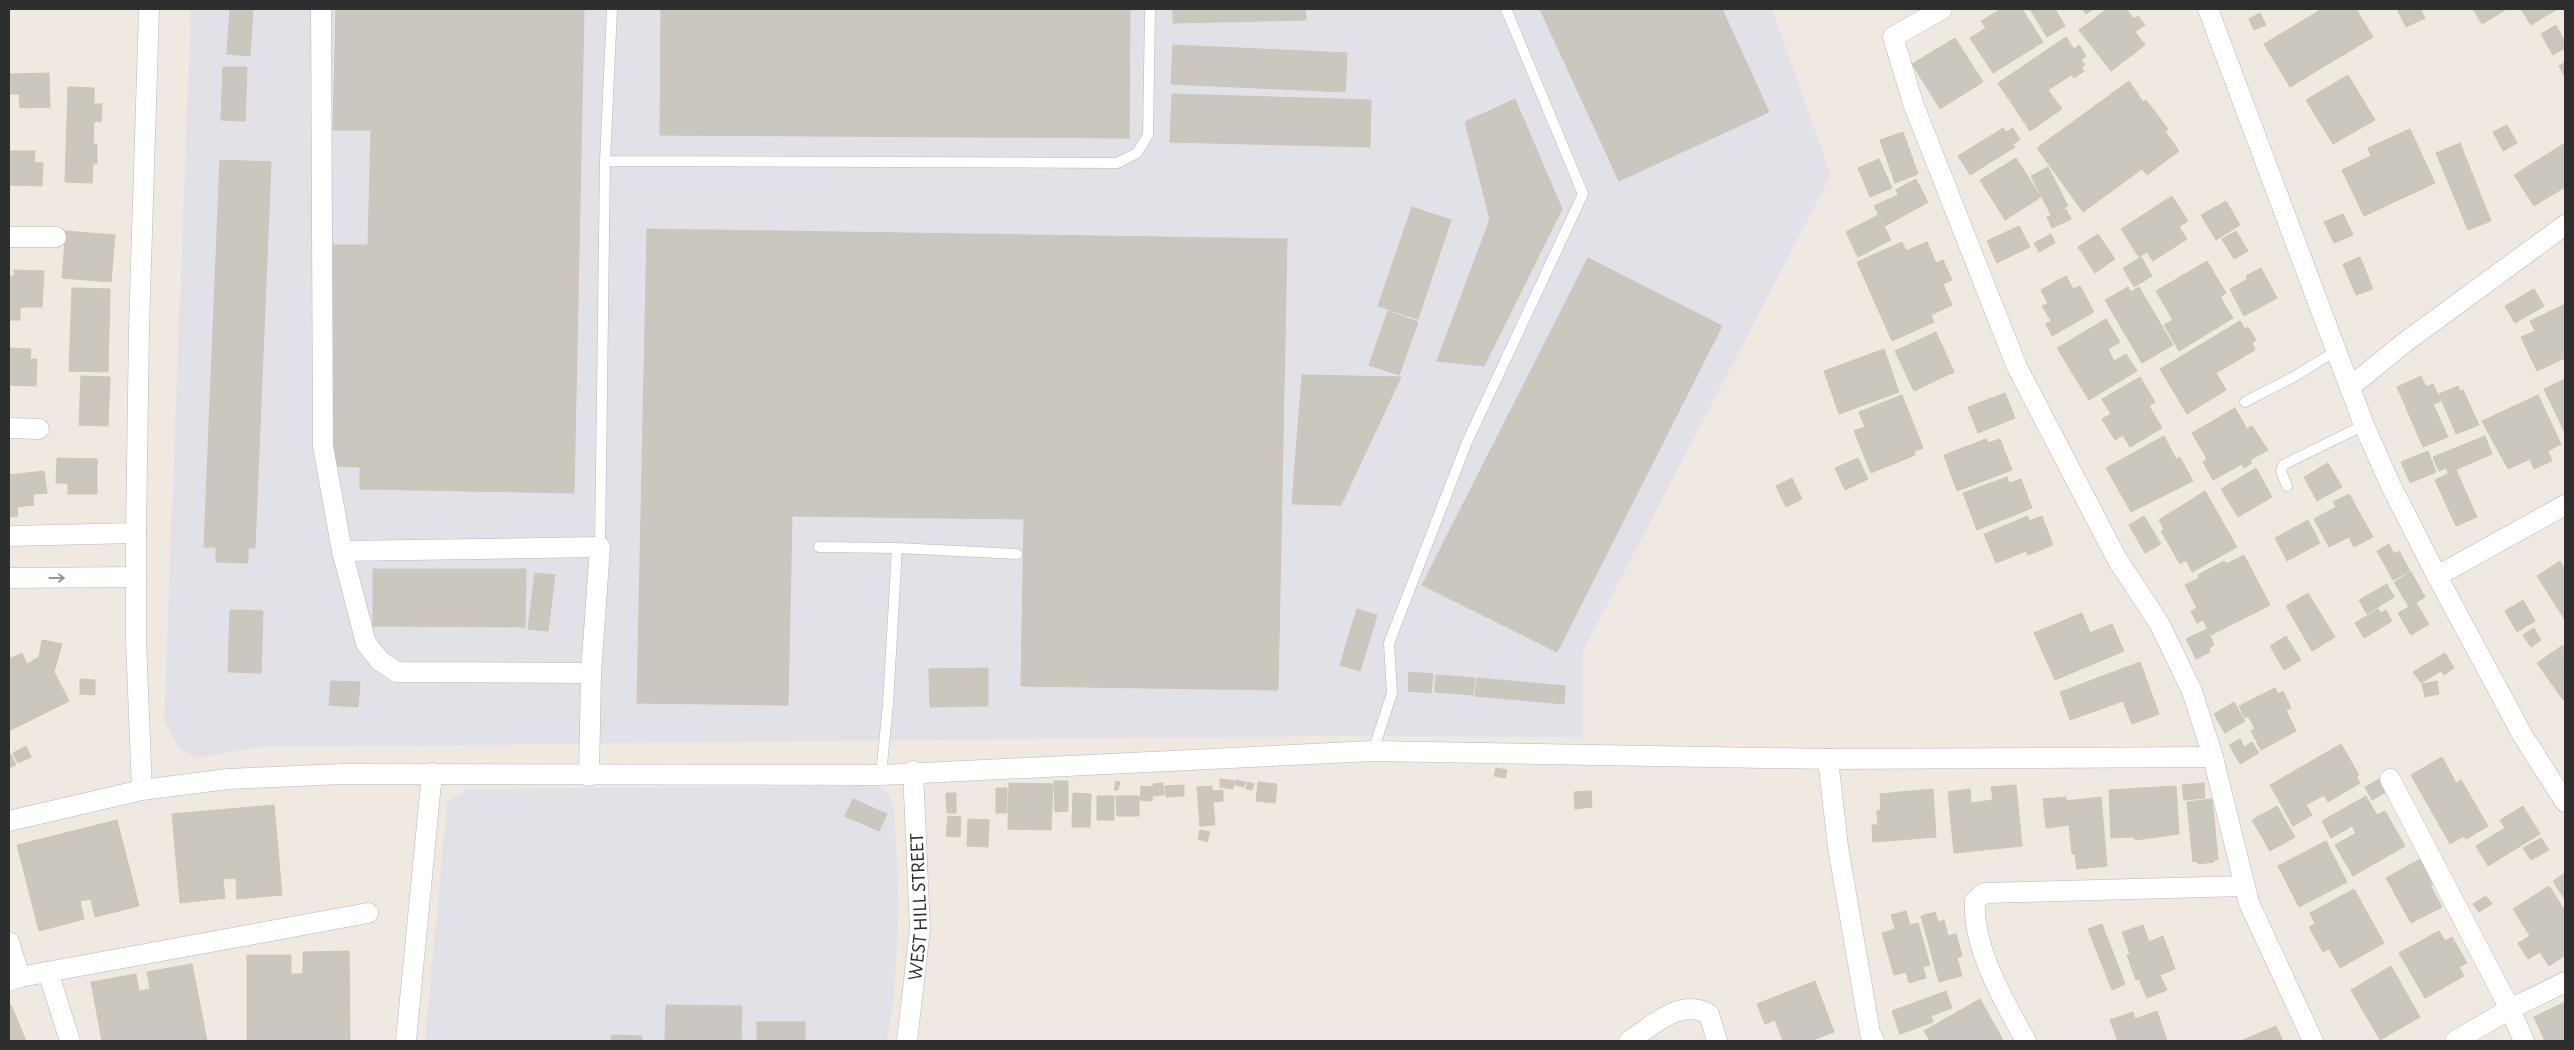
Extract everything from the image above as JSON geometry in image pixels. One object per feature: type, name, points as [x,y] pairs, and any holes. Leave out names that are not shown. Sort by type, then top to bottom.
[{"type":"street","points":[[142,790],[136,641],[136,533],[148,9]]},
{"type":"street","points":[[321,9],[323,446],[342,551],[366,643],[380,661],[398,672],[591,674]]},
{"type":"street","points":[[1942,9],[1893,37],[1914,106],[2017,367],[2117,558],[2159,623],[2192,691],[2213,757],[2249,902],[2313,1041]]},
{"type":"street","points":[[2208,9],[2364,425],[2390,484],[2523,736],[2565,800]]},
{"type":"street","points":[[2350,386],[2404,343],[2565,225]]},
{"type":"street","points":[[9,237],[56,237]]},
{"type":"street","points":[[9,428],[39,429]]},
{"type":"street","points":[[2437,576],[2565,505]]},
{"type":"street","points":[[9,536],[136,533]]},
{"type":"street","points":[[342,551],[600,547],[591,674],[588,776]]},
{"type":"street","points":[[9,578],[136,577]]},
{"type":"street","points":[[9,822],[142,790],[228,779],[343,774],[432,773],[588,776],[881,774],[1373,751],[1828,759],[2213,757]]},
{"type":"street","points":[[1828,759],[1838,847],[1870,1032],[1874,1041]]},
{"type":"street","name":"WEST HILL STREET","points":[[907,1041],[920,929],[913,772]]},
{"type":"street","points":[[406,1041],[432,773]]},
{"type":"street","points":[[2390,779],[2510,1009],[2524,1041]]},
{"type":"street","points":[[2026,1041],[1991,973],[1974,919],[1975,901],[1984,893],[2244,886]]},
{"type":"street","points":[[9,942],[14,979],[368,913]]},
{"type":"street","points":[[48,972],[70,1041]]},
{"type":"street","points":[[2455,1041],[2510,1009],[2565,982]]},
{"type":"street","points":[[1629,1041],[1678,1010],[1697,1007],[1709,1014],[1718,1041]]},
{"type":"lane","points":[[600,547],[606,162],[612,9]]},
{"type":"lane","points":[[606,162],[1117,163],[1137,153],[1148,135],[1150,9]]},
{"type":"lane","points":[[1373,751],[1392,694],[1388,643],[1467,442],[1583,194],[1506,9]]},
{"type":"lane","points":[[2245,402],[2295,376],[2336,351]]},
{"type":"lane","points":[[2286,486],[2280,471],[2283,465],[2364,425]]},
{"type":"lane","points":[[819,547],[898,548],[1017,554]]},
{"type":"lane","points":[[881,774],[888,704],[898,548]]},
{"type":"shaded area","points":[[191,9],[1772,9],[1831,175],[1583,651],[1583,737],[1332,736],[259,747],[197,758],[179,748],[164,721]]},
{"type":"shaded area","points":[[878,786],[887,792],[894,806],[899,908],[894,997],[887,1041],[425,1041],[447,803],[457,795],[470,789]]},
{"type":"building","points":[[230,9],[253,9],[250,56],[227,54]]},
{"type":"building","points":[[336,9],[584,9],[574,493],[360,489],[360,467],[328,466],[333,245],[368,245],[371,130],[333,130]]},
{"type":"building","points":[[661,9],[1130,9],[1129,138],[660,135]]},
{"type":"building","points":[[1173,9],[1305,9],[1306,20],[1173,23]]},
{"type":"building","points":[[1540,9],[1722,9],[1769,112],[1619,181]]},
{"type":"building","points":[[2001,9],[2008,11],[2022,9],[2043,42],[1993,73],[1970,38],[1986,28],[1981,21]]},
{"type":"building","points":[[2030,9],[2055,9],[2065,26],[2047,37]]},
{"type":"building","points":[[2082,9],[2094,9],[2086,14]]},
{"type":"building","points":[[2107,9],[2126,9],[2134,19],[2138,16],[2145,25],[2135,32],[2145,45],[2111,71],[2079,30]]},
{"type":"building","points":[[2322,9],[2356,9],[2373,37],[2290,87],[2264,44]]},
{"type":"building","points":[[2397,9],[2420,9],[2425,18],[2406,27]]},
{"type":"building","points":[[2473,9],[2507,9],[2482,24]]},
{"type":"building","points":[[2521,9],[2557,9],[2531,25]]},
{"type":"building","points":[[2260,13],[2266,25],[2254,30],[2249,19]]},
{"type":"building","points":[[2556,25],[2565,42],[2565,48],[2553,55],[2541,34]]},
{"type":"building","points":[[2066,37],[2074,49],[2079,45],[2086,56],[2081,60],[2085,65],[2081,67],[2084,71],[2074,78],[2071,75],[2048,90],[2062,109],[2030,131],[1998,83]]},
{"type":"building","points":[[1955,38],[1983,82],[1940,109],[1912,64]]},
{"type":"building","points":[[1173,45],[1347,53],[1345,92],[1171,84]]},
{"type":"building","points":[[2565,62],[2565,77],[2559,66]]},
{"type":"building","points":[[223,67],[247,67],[245,121],[221,120]]},
{"type":"building","points":[[49,73],[50,107],[20,108],[19,94],[9,94],[9,74]]},
{"type":"building","points":[[2348,75],[2375,120],[2333,144],[2306,100]]},
{"type":"building","points":[[2129,81],[2143,102],[2146,100],[2168,129],[2165,131],[2179,151],[2147,175],[2142,169],[2083,212],[2037,148]]},
{"type":"building","points":[[68,87],[94,88],[94,104],[102,104],[101,122],[94,121],[93,144],[97,144],[97,164],[93,164],[92,183],[65,182]]},
{"type":"building","points":[[1172,94],[1371,100],[1370,147],[1170,142]]},
{"type":"building","points":[[1515,99],[1562,209],[1484,366],[1437,361],[1490,219],[1465,122]]},
{"type":"building","points":[[2507,125],[2517,143],[2503,151],[2493,132]]},
{"type":"building","points":[[2003,128],[2006,132],[2013,128],[2020,140],[2013,144],[2015,147],[1970,175],[1958,156]]},
{"type":"building","points":[[2410,129],[2435,183],[2364,216],[2342,170],[2371,156],[2368,148]]},
{"type":"building","points":[[1903,132],[1918,174],[1895,183],[1880,140]]},
{"type":"building","points":[[2460,143],[2491,221],[2468,230],[2436,153]]},
{"type":"building","points":[[2565,143],[2565,187],[2534,206],[2514,175]]},
{"type":"building","points":[[9,151],[35,151],[34,162],[43,163],[42,186],[9,185]]},
{"type":"building","points":[[2016,158],[2041,197],[2005,220],[1980,180]]},
{"type":"building","points":[[1879,159],[1892,188],[1870,197],[1858,168]]},
{"type":"building","points":[[220,160],[271,162],[255,548],[248,548],[248,563],[216,562],[216,547],[204,547]]},
{"type":"building","points":[[2048,167],[2068,206],[2051,215],[2031,176]]},
{"type":"building","points":[[1916,179],[1928,202],[1885,226],[1874,206],[1898,195],[1896,190]]},
{"type":"building","points":[[2172,196],[2188,221],[2179,227],[2187,239],[2153,261],[2147,252],[2139,257],[2121,229]]},
{"type":"building","points":[[2226,201],[2240,225],[2216,240],[2201,215]]},
{"type":"building","points":[[1412,207],[1451,220],[1418,319],[1378,306]]},
{"type":"building","points":[[2066,209],[2071,219],[2052,228],[2047,217]]},
{"type":"building","points":[[2343,214],[2353,235],[2334,243],[2324,222]]},
{"type":"building","points":[[1878,215],[1891,240],[1858,257],[1846,232]]},
{"type":"building","points":[[2019,226],[2030,247],[1997,263],[1987,241]]},
{"type":"building","points":[[647,229],[1287,239],[1278,690],[1021,686],[1024,519],[792,516],[788,705],[637,703]]},
{"type":"building","points":[[66,231],[115,235],[111,282],[62,278]]},
{"type":"building","points":[[2236,231],[2248,251],[2234,259],[2222,239]]},
{"type":"building","points":[[2051,234],[2055,243],[2039,252],[2034,243]]},
{"type":"building","points":[[2098,234],[2115,259],[2095,273],[2078,247]]},
{"type":"building","points":[[1902,242],[1906,251],[1927,242],[1936,263],[1943,260],[1952,280],[1943,284],[1952,305],[1931,315],[1934,322],[1892,341],[1857,262]]},
{"type":"building","points":[[2141,257],[2152,276],[2134,287],[2123,268]]},
{"type":"building","points":[[2360,257],[2373,289],[2356,295],[2343,264]]},
{"type":"building","points":[[1588,258],[1722,326],[1557,652],[1422,585]]},
{"type":"building","points":[[2207,261],[2226,293],[2220,297],[2233,318],[2179,351],[2164,325],[2173,320],[2156,291]]},
{"type":"building","points":[[2261,268],[2277,298],[2244,316],[2230,289],[2248,279],[2246,276]]},
{"type":"building","points":[[14,270],[44,271],[42,307],[20,307],[20,320],[9,320],[9,276],[14,276]]},
{"type":"building","points":[[2066,276],[2073,289],[2080,286],[2094,312],[2052,336],[2046,324],[2051,321],[2042,306],[2048,303],[2041,290]]},
{"type":"building","points":[[2128,287],[2131,292],[2139,287],[2173,345],[2142,363],[2105,300]]},
{"type":"building","points":[[72,288],[110,289],[108,372],[69,371]]},
{"type":"building","points":[[2534,289],[2544,306],[2515,323],[2505,306]]},
{"type":"building","points":[[2565,304],[2565,358],[2537,371],[2521,337],[2535,331],[2530,321]]},
{"type":"building","points":[[1388,311],[1418,322],[1399,375],[1369,365]]},
{"type":"building","points":[[2106,319],[2120,342],[2108,349],[2114,361],[2126,354],[2137,371],[2089,400],[2057,348]]},
{"type":"building","points":[[2240,321],[2245,329],[2248,327],[2256,340],[2252,343],[2255,350],[2216,373],[2226,390],[2187,414],[2160,369]]},
{"type":"building","points":[[1936,332],[1954,372],[1914,391],[1895,351]]},
{"type":"building","points":[[9,348],[31,349],[30,359],[37,359],[36,386],[9,385]]},
{"type":"building","points":[[1884,349],[1899,392],[1839,414],[1824,371]]},
{"type":"building","points":[[1302,375],[1401,377],[1341,505],[1292,504]]},
{"type":"building","points":[[81,376],[110,377],[108,426],[79,425]]},
{"type":"building","points":[[2421,376],[2426,387],[2433,384],[2441,401],[2433,404],[2448,437],[2423,447],[2397,387]]},
{"type":"building","points":[[2140,377],[2155,402],[2149,406],[2162,428],[2130,447],[2123,435],[2115,440],[2102,419],[2111,414],[2102,399]]},
{"type":"building","points":[[2565,379],[2565,433],[2544,389]]},
{"type":"building","points":[[2458,386],[2460,391],[2463,390],[2479,425],[2456,434],[2439,394]]},
{"type":"building","points":[[2005,393],[2015,418],[1978,433],[1968,407]]},
{"type":"building","points":[[1902,395],[1923,448],[1914,451],[1915,455],[1871,473],[1854,431],[1865,427],[1859,412]]},
{"type":"building","points":[[2538,395],[2561,444],[2548,451],[2552,461],[2534,469],[2530,459],[2508,469],[2482,421]]},
{"type":"building","points":[[2235,408],[2247,429],[2252,426],[2268,450],[2250,460],[2252,463],[2244,468],[2242,464],[2213,480],[2203,462],[2207,459],[2192,433]]},
{"type":"building","points":[[2164,436],[2176,459],[2180,457],[2193,481],[2131,512],[2106,468]]},
{"type":"building","points":[[2485,436],[2492,454],[2448,473],[2446,468],[2439,471],[2433,457]]},
{"type":"building","points":[[1986,439],[1988,443],[2000,439],[2012,470],[1957,491],[1944,455]]},
{"type":"building","points":[[2428,451],[2436,472],[2410,483],[2401,462]]},
{"type":"building","points":[[57,458],[97,459],[97,494],[68,494],[68,483],[56,483]]},
{"type":"building","points":[[1858,458],[1868,479],[1845,490],[1835,468]]},
{"type":"building","points":[[2328,463],[2342,487],[2317,501],[2304,477]]},
{"type":"building","points":[[2256,468],[2272,497],[2238,517],[2221,489]]},
{"type":"building","points":[[2456,470],[2477,517],[2456,526],[2435,480]]},
{"type":"building","points":[[44,471],[47,493],[33,494],[34,505],[17,507],[18,516],[9,517],[9,475]]},
{"type":"building","points":[[2007,477],[2009,483],[2021,479],[2032,508],[1977,530],[1963,493]]},
{"type":"building","points":[[1792,478],[1802,499],[1786,507],[1776,486]]},
{"type":"building","points":[[2205,491],[2237,547],[2192,572],[2186,560],[2180,564],[2161,531],[2164,529],[2159,520]]},
{"type":"building","points":[[2349,494],[2373,537],[2354,547],[2349,537],[2329,547],[2314,519],[2336,507],[2333,502]]},
{"type":"building","points":[[2028,516],[2029,521],[2042,516],[2053,545],[2028,555],[2026,551],[1996,563],[1984,534]]},
{"type":"building","points":[[2144,516],[2161,544],[2145,553],[2129,525]]},
{"type":"building","points":[[2308,520],[2320,543],[2287,561],[2275,538]]},
{"type":"building","points":[[2389,544],[2394,554],[2399,551],[2410,571],[2393,580],[2377,551]]},
{"type":"building","points":[[2244,555],[2270,605],[2211,635],[2203,620],[2197,623],[2191,611],[2197,608],[2185,585],[2199,578],[2198,575],[2224,561],[2226,564]]},
{"type":"building","points":[[2560,561],[2565,570],[2565,620],[2537,576]]},
{"type":"building","points":[[373,569],[526,569],[525,627],[373,626]]},
{"type":"building","points":[[2411,572],[2425,597],[2409,607],[2394,582]]},
{"type":"building","points":[[535,573],[555,575],[548,631],[528,629]]},
{"type":"building","points":[[2387,584],[2394,597],[2367,614],[2359,600]]},
{"type":"building","points":[[2308,593],[2335,637],[2312,651],[2286,606]]},
{"type":"building","points":[[2523,600],[2535,621],[2517,632],[2505,611]]},
{"type":"building","points":[[2416,603],[2429,624],[2411,635],[2398,613]]},
{"type":"building","points":[[1357,609],[1377,615],[1360,671],[1340,665]]},
{"type":"building","points":[[2378,609],[2381,613],[2386,610],[2392,621],[2364,638],[2355,623]]},
{"type":"building","points":[[230,610],[263,611],[261,673],[228,672]]},
{"type":"building","points":[[2082,613],[2090,633],[2112,624],[2124,651],[2055,680],[2034,633]]},
{"type":"building","points":[[2534,628],[2541,640],[2531,647],[2523,635]]},
{"type":"building","points":[[2207,629],[2214,645],[2209,648],[2210,652],[2196,659],[2186,639]]},
{"type":"building","points":[[2286,636],[2301,660],[2284,670],[2270,646]]},
{"type":"building","points":[[42,640],[62,644],[54,672],[69,701],[9,731],[9,659],[22,653],[27,664],[39,657]]},
{"type":"building","points":[[2563,645],[2565,698],[2563,700],[2537,663]]},
{"type":"building","points":[[2445,653],[2454,668],[2444,675],[2441,671],[2421,683],[2413,672]]},
{"type":"building","points":[[2140,662],[2159,714],[2132,724],[2123,701],[2070,720],[2060,692]]},
{"type":"building","points":[[988,668],[988,706],[930,707],[929,669]]},
{"type":"building","points":[[1409,672],[1433,674],[1431,693],[1408,691]]},
{"type":"building","points":[[1436,675],[1475,678],[1473,695],[1435,692]]},
{"type":"building","points":[[1477,678],[1565,686],[1564,704],[1475,696]]},
{"type":"building","points":[[80,679],[95,680],[95,695],[80,694]]},
{"type":"building","points":[[331,681],[360,682],[358,707],[329,705]]},
{"type":"building","points":[[2437,681],[2439,694],[2425,697],[2422,684]]},
{"type":"building","points":[[2275,688],[2278,694],[2283,691],[2291,708],[2286,710],[2296,731],[2261,750],[2251,731],[2255,729],[2248,716],[2245,718],[2239,706]]},
{"type":"building","points":[[2234,702],[2245,721],[2225,733],[2214,714]]},
{"type":"building","points":[[2240,739],[2244,747],[2252,742],[2259,753],[2240,764],[2229,745]]},
{"type":"building","points":[[2341,744],[2359,775],[2356,776],[2360,783],[2328,802],[2324,795],[2306,805],[2312,815],[2293,826],[2270,785]]},
{"type":"building","points":[[26,746],[31,757],[18,763],[13,753]]},
{"type":"building","points":[[11,754],[16,765],[9,768],[9,755]]},
{"type":"building","points":[[2442,757],[2456,783],[2461,780],[2488,826],[2466,839],[2464,836],[2450,844],[2411,775]]},
{"type":"building","points":[[1496,768],[1507,770],[1505,778],[1494,776]]},
{"type":"building","points":[[2381,778],[2388,791],[2372,800],[2365,787]]},
{"type":"building","points":[[1220,779],[1234,781],[1233,789],[1220,787]]},
{"type":"building","points":[[1236,780],[1245,782],[1244,787],[1235,785]]},
{"type":"building","points":[[1054,781],[1068,781],[1068,811],[1055,812]]},
{"type":"building","points":[[1116,781],[1120,782],[1118,790],[1114,790]]},
{"type":"building","points":[[1247,782],[1254,784],[1252,790],[1246,789]]},
{"type":"building","points":[[1258,782],[1277,784],[1275,803],[1256,801]]},
{"type":"building","points":[[1009,783],[1053,784],[1051,830],[1008,829]]},
{"type":"building","points":[[1163,783],[1164,795],[1154,796],[1153,784]]},
{"type":"building","points":[[2204,783],[2205,798],[2184,800],[2182,785]]},
{"type":"building","points":[[1184,785],[1184,796],[1166,797],[1165,786]]},
{"type":"building","points":[[2016,785],[2022,846],[1954,853],[1948,792],[1970,789],[1971,803],[1993,800],[1991,787]]},
{"type":"building","points":[[1141,786],[1153,787],[1152,801],[1140,800]]},
{"type":"building","points":[[1212,786],[1212,791],[1223,790],[1223,801],[1213,802],[1215,825],[1200,826],[1197,787]]},
{"type":"building","points":[[2176,786],[2179,834],[2135,840],[2135,837],[2111,838],[2109,790]]},
{"type":"building","points":[[996,788],[1007,788],[1007,813],[996,813]]},
{"type":"building","points":[[1933,789],[1936,837],[1873,842],[1872,825],[1878,825],[1877,811],[1881,810],[1880,794]]},
{"type":"building","points":[[1591,791],[1592,807],[1575,809],[1574,792]]},
{"type":"building","points":[[946,793],[956,793],[956,813],[947,813]]},
{"type":"building","points":[[1073,793],[1091,794],[1090,827],[1072,827]]},
{"type":"building","points":[[1097,796],[1114,796],[1114,820],[1097,820]]},
{"type":"building","points":[[1116,796],[1139,796],[1139,816],[1117,816]]},
{"type":"building","points":[[2366,796],[2377,815],[2385,811],[2405,846],[2353,876],[2335,845],[2356,833],[2352,826],[2331,838],[2322,821]]},
{"type":"building","points":[[2066,797],[2066,801],[2101,797],[2107,866],[2077,869],[2075,854],[2072,854],[2069,825],[2046,828],[2043,799]]},
{"type":"building","points":[[853,799],[887,814],[879,831],[845,816]]},
{"type":"building","points":[[2212,799],[2218,859],[2214,860],[2214,862],[2198,864],[2198,861],[2193,862],[2187,802]]},
{"type":"building","points":[[274,805],[282,895],[237,899],[236,878],[223,879],[225,898],[180,903],[172,814]]},
{"type":"building","points":[[2277,806],[2295,837],[2270,851],[2252,820]]},
{"type":"building","points":[[2523,806],[2540,834],[2488,866],[2476,846],[2505,828],[2500,820]]},
{"type":"building","points":[[948,816],[961,817],[960,837],[946,836]]},
{"type":"building","points":[[968,819],[989,820],[988,847],[967,846]]},
{"type":"building","points":[[117,820],[139,906],[95,917],[91,899],[80,901],[84,919],[39,931],[17,845]]},
{"type":"building","points":[[1200,830],[1210,832],[1207,842],[1198,839]]},
{"type":"building","points":[[2541,838],[2549,850],[2531,860],[2523,848]]},
{"type":"building","points":[[2326,841],[2347,882],[2299,907],[2278,866]]},
{"type":"building","points":[[2422,858],[2435,883],[2430,885],[2442,907],[2411,923],[2386,878]]},
{"type":"building","points":[[2565,873],[2565,900],[2553,881]]},
{"type":"building","points":[[2549,886],[2565,911],[2565,959],[2564,956],[2549,966],[2540,952],[2528,959],[2518,943],[2530,936],[2513,909]]},
{"type":"building","points":[[2354,889],[2384,943],[2340,968],[2329,949],[2323,952],[2309,927],[2315,924],[2310,913]]},
{"type":"building","points":[[2486,896],[2492,904],[2479,912],[2473,904]]},
{"type":"building","points":[[1906,911],[1910,925],[1918,923],[1930,965],[1923,967],[1926,978],[1909,983],[1906,972],[1894,975],[1882,933],[1895,929],[1891,915]]},
{"type":"building","points":[[1935,912],[1938,922],[1944,920],[1948,936],[1956,934],[1962,956],[1957,958],[1962,976],[1939,982],[1921,916]]},
{"type":"building","points":[[2102,924],[2125,984],[2112,990],[2088,929]]},
{"type":"building","points":[[2143,925],[2149,942],[2163,936],[2175,969],[2160,975],[2167,990],[2147,998],[2139,979],[2136,980],[2127,955],[2130,954],[2122,932]]},
{"type":"building","points":[[2439,931],[2445,941],[2452,937],[2467,963],[2459,967],[2464,976],[2425,998],[2399,953]]},
{"type":"building","points":[[349,951],[350,1041],[247,1041],[247,955],[291,955],[291,974],[303,974],[303,952]]},
{"type":"building","points":[[192,964],[207,1041],[102,1041],[91,982],[136,974],[139,991],[150,989],[147,972]]},
{"type":"building","points":[[2391,966],[2420,1017],[2380,1040],[2351,990]]},
{"type":"building","points":[[1815,981],[1834,1032],[1810,1041],[1783,1041],[1775,1020],[1765,1024],[1757,1004]]},
{"type":"building","points":[[1946,991],[1952,1008],[1931,1016],[1933,1022],[1900,1034],[1892,1011]]},
{"type":"building","points":[[1980,999],[2003,1040],[1930,1041],[1924,1031]]},
{"type":"building","points":[[2565,1002],[2565,1041],[2545,1041],[2534,1017]]},
{"type":"building","points":[[11,1005],[26,1041],[9,1041],[9,1006]]},
{"type":"building","points":[[666,1005],[742,1006],[741,1041],[665,1041]]},
{"type":"building","points":[[2157,1011],[2167,1041],[2118,1041],[2110,1020],[2133,1012],[2135,1019]]},
{"type":"building","points":[[757,1022],[805,1022],[805,1041],[757,1041]]},
{"type":"building","points":[[2276,1026],[2283,1041],[2243,1040]]},
{"type":"building","points":[[612,1035],[642,1036],[641,1041],[611,1041]]}]
